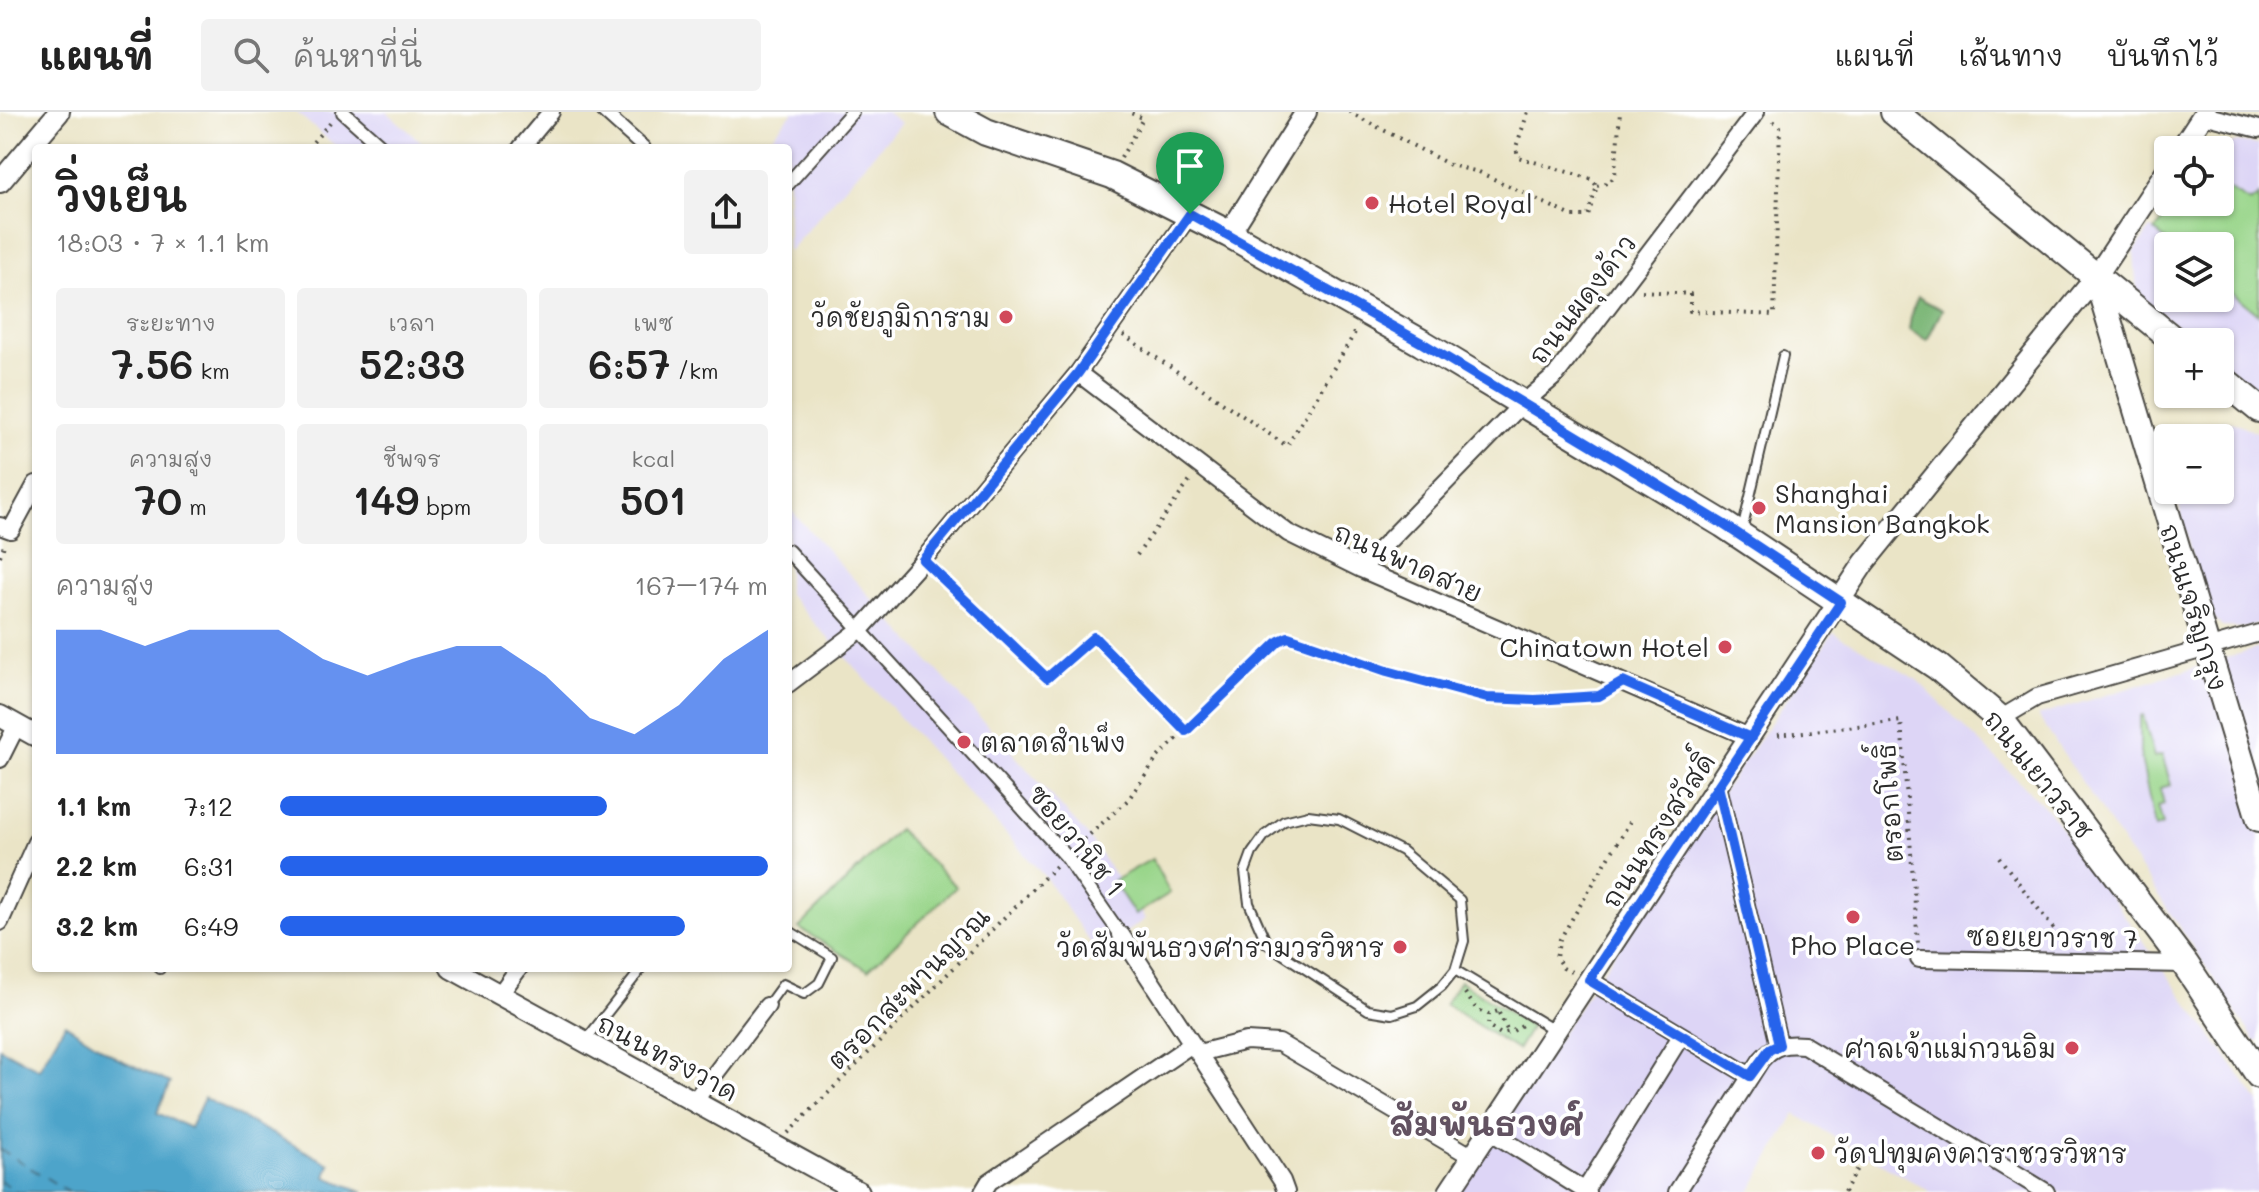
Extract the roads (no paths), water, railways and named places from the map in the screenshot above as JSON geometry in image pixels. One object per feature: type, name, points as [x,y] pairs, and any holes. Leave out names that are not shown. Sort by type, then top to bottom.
[{"type":"main road","name":"ถนนเยาวราช","points":[[949,112],[986,132],[1112,175],[1229,234],[1367,312],[1741,536],[1938,667],[2000,719],[2185,964],[2259,1075]]},
{"type":"main road","points":[[1894,112],[2159,328]]},
{"type":"main road","name":"ถนนเจริญกรุง","points":[[2096,277],[2259,819]]},
{"type":"main road","points":[[2234,388],[2259,409]]},
{"type":"street","points":[[0,182],[59,112]]},
{"type":"street","points":[[341,112],[378,144]]},
{"type":"street","points":[[524,144],[551,112]]},
{"type":"street","points":[[604,112],[640,144]]},
{"type":"street","points":[[792,180],[852,112]]},
{"type":"street","points":[[1229,234],[1306,112]]},
{"type":"street","name":"ถนนผดุงด้าว","points":[[1361,569],[1522,404],[1555,376],[1759,112]]},
{"type":"street","points":[[2189,136],[2204,114],[2259,129]]},
{"type":"street","name":"ถนนทรงสวัสดิ์","points":[[1449,1192],[1864,563],[2096,277],[2154,189]]},
{"type":"street","points":[[792,681],[861,629],[923,560],[1050,401],[1078,373],[1190,214]]},
{"type":"street","name":"ถนนพาดสาย","points":[[1078,373],[1288,533],[1361,569],[1751,738]]},
{"type":"street","points":[[0,526],[11,530],[32,491]]},
{"type":"street","name":"ซอยวานิช 1","points":[[792,555],[1066,856],[1196,1049],[1282,1181],[1286,1192]]},
{"type":"street","points":[[2000,719],[2037,697],[2259,633]]},
{"type":"street","points":[[0,759],[8,720],[32,734]]},
{"type":"street","points":[[1718,786],[1779,1045]]},
{"type":"street","points":[[0,922],[32,851]]},
{"type":"street","name":"ซอยเยาวราช 7","points":[[1919,959],[2185,964]]},
{"type":"street","name":"ถนนทรงวาด","points":[[459,972],[859,1192]]},
{"type":"street","points":[[500,994],[516,972]]},
{"type":"street","points":[[1589,980],[1750,1076]]},
{"type":"street","points":[[695,1100],[767,1006]]},
{"type":"street","points":[[1488,1130],[1585,1192],[1681,1036]]},
{"type":"street","points":[[983,1192],[989,1182],[1196,1049],[1246,1041],[1279,1043],[1471,1156]]},
{"type":"street","points":[[1677,1192],[1769,1050],[1779,1045],[1804,1045],[2046,1192]]},
{"type":"lane","points":[[1741,536],[1783,356]]},
{"type":"lane","points":[[1308,815],[1339,819],[1402,851],[1460,900],[1464,941],[1455,970],[1442,986],[1417,1006],[1392,1014],[1368,1010],[1267,944],[1249,903],[1245,872],[1252,853],[1274,827],[1308,815]]},
{"type":"lane","points":[[767,1006],[783,984],[804,994],[812,989],[819,983],[832,957],[792,932]]},
{"type":"lane","points":[[1455,970],[1555,1031]]},
{"type":"lane","points":[[585,1041],[639,972]]},
{"type":"water","points":[[65,1024],[119,1059],[170,1083],[157,1113],[190,1128],[204,1098],[330,1164],[326,1177],[364,1192],[0,1192],[0,1048],[39,1069]]},
{"type":"place","name":"Hotel Royal","points":[[1372,203]]},
{"type":"place","name":"วัดชัยภูมิการาม","points":[[1006,317]]},
{"type":"place","name":"Shanghai Mansion Bangkok","points":[[1759,508]]},
{"type":"place","name":"Chinatown Hotel","points":[[1725,647]]},
{"type":"place","name":"ตลาดสำเพ็ง","points":[[964,742]]},
{"type":"place","name":"Pho Place","points":[[1853,917]]},
{"type":"place","name":"วัดสัมพันธวงศารามวรวิหาร","points":[[1400,947]]},
{"type":"place","name":"ศาลเจ้าแม่กวนอิม","points":[[2072,1048]]},
{"type":"place","name":"วัดปทุมคงคาราชวรวิหาร","points":[[1818,1153]]},
{"type":"district","name":"สัมพันธวงศ์","points":[[1486,1122]]}]
